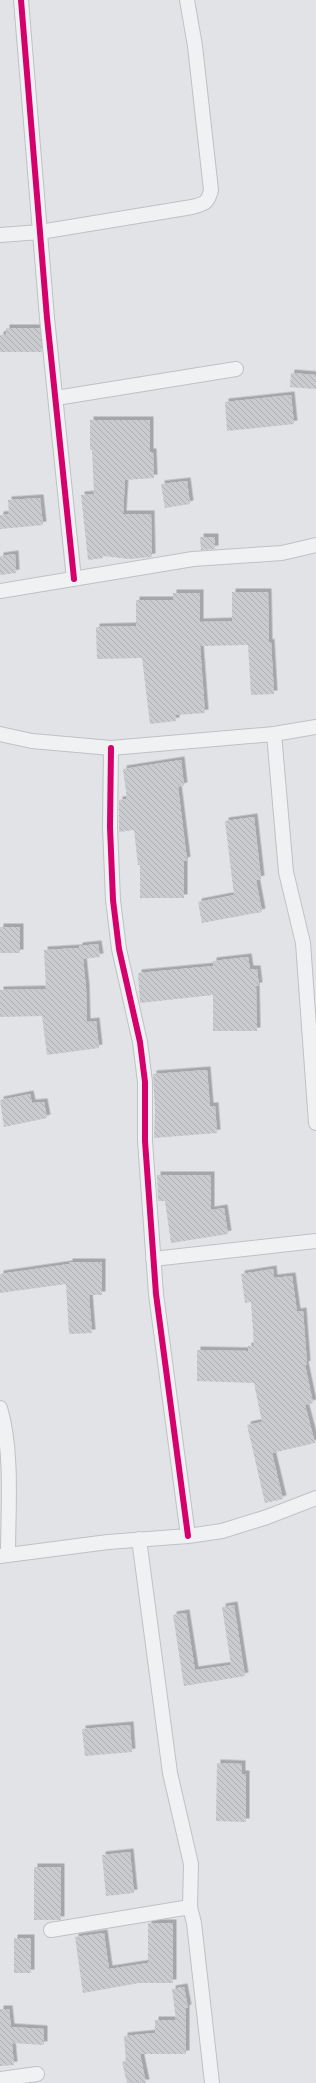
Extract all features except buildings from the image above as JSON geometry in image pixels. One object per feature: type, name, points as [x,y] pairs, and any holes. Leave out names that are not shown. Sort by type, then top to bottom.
[{"type":"street","points":[[21,0],[40,232],[74,579]]},
{"type":"street","points":[[0,235],[40,232],[192,207],[204,204],[209,200],[211,190],[195,46],[187,0]]},
{"type":"street","points":[[56,398],[236,369]]},
{"type":"street","points":[[0,591],[193,559],[282,553],[316,545]]},
{"type":"street","points":[[0,734],[39,741],[112,748],[274,734],[316,727]]},
{"type":"street","points":[[274,734],[286,872],[303,943],[316,1123]]},
{"type":"street","points":[[112,748],[110,827],[113,900],[119,949],[140,1042],[146,1082],[145,1142],[156,1294],[188,1536]]},
{"type":"street","points":[[153,1259],[316,1241]]},
{"type":"street","points":[[0,1408],[5,1424],[7,1454],[4,1556],[139,1539],[188,1536],[222,1531],[267,1518],[316,1498]]},
{"type":"street","points":[[139,1539],[170,1773],[191,1864],[190,1907],[194,1923],[212,2083]]},
{"type":"street","points":[[52,1930],[190,1907]]},
{"type":"street","points":[[0,2079],[37,2074]]},
{"type":"cycle path","points":[[21,0],[47,318],[74,579]]},
{"type":"cycle path","points":[[111,748],[110,827],[113,900],[119,949],[140,1042],[145,1082],[145,1141],[156,1294],[188,1536]]}]
